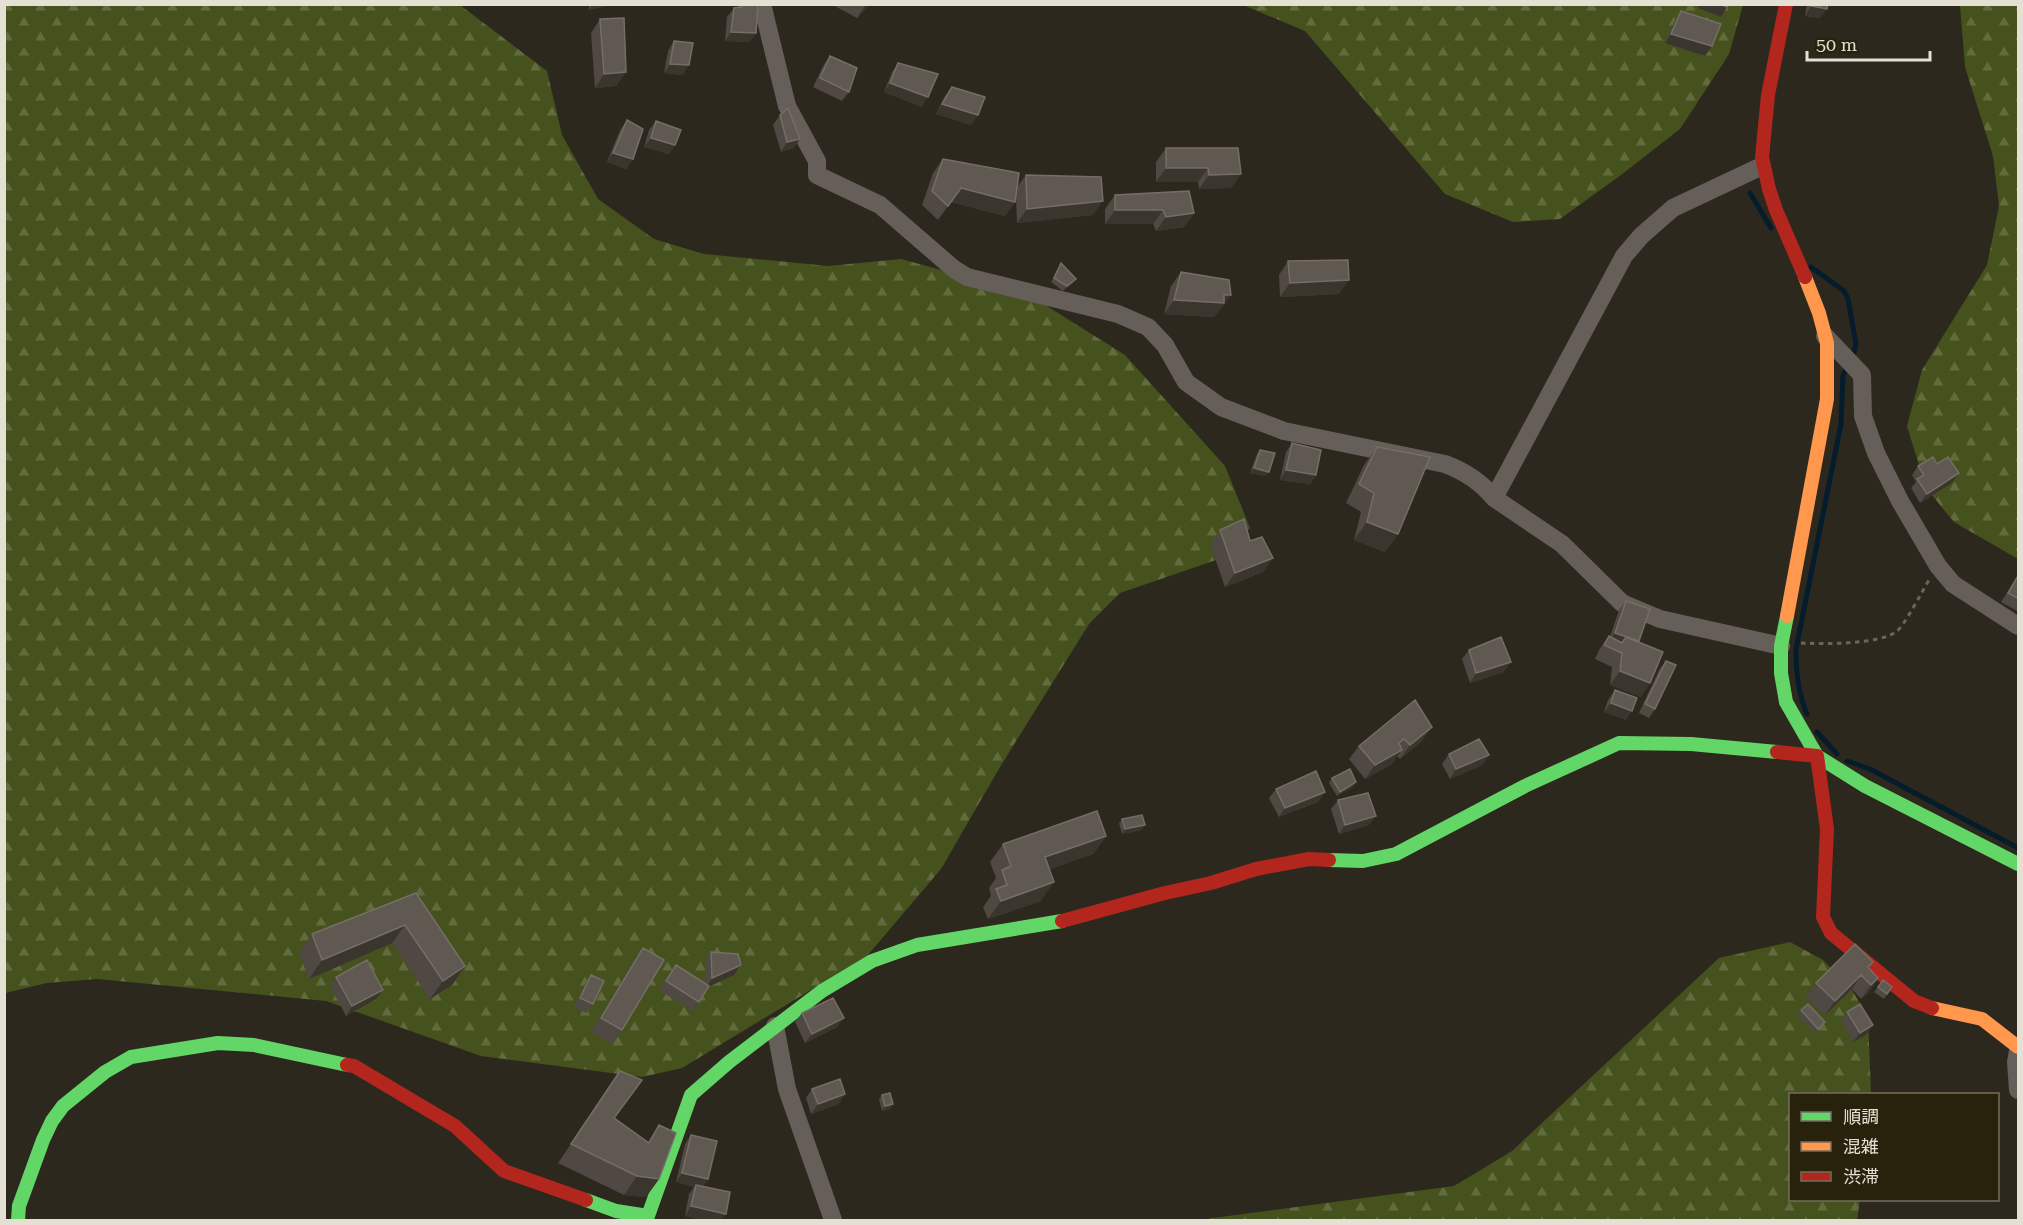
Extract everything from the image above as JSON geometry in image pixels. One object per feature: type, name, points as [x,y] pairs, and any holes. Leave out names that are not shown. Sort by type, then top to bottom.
[{"type":"street","points":[[762,4],[787,106],[817,161],[817,175],[879,205],[954,269],[967,277],[1118,314],[1148,327],[1165,345],[1186,382],[1221,407],[1284,431],[1445,464],[1459,469],[1486,489],[1494,498],[1562,544],[1622,603],[1660,619],[1781,646]]},
{"type":"street","points":[[1786,4],[1767,101],[1762,166],[1777,213],[1811,288],[1825,336],[1828,361],[1827,399],[1781,646],[1781,674],[1786,702],[1817,756],[1827,829],[1823,917],[1831,933],[1914,1001],[1936,1010],[1982,1019],[2019,1049],[2016,1062],[2019,1090]]},
{"type":"street","points":[[1494,498],[1624,256],[1641,236],[1673,208],[1762,166]]},
{"type":"street","points":[[1825,336],[1862,375],[1863,416],[1876,453],[1900,501],[1938,566],[1953,584],[2019,626]]},
{"type":"street","points":[[18,1221],[19,1206],[43,1140],[52,1121],[63,1106],[105,1072],[131,1057],[218,1043],[254,1045],[354,1066],[455,1126],[504,1171],[616,1211],[648,1216],[691,1095],[729,1062],[822,991],[872,961],[917,945],[1059,922],[1211,883],[1256,869],[1309,860],[1363,861],[1396,854],[1524,786],[1619,743],[1691,744],[1817,756],[1865,786],[2019,864]]},
{"type":"street","points":[[775,1026],[787,1089],[833,1221]]},
{"type":"path","points":[[1801,644],[1839,644],[1884,637],[1897,631],[1938,566]]},
{"type":"green space","points":[[4,5],[460,5],[547,71],[562,135],[598,199],[654,239],[704,254],[828,266],[901,259],[1026,293],[1125,355],[1225,466],[1250,528],[1219,559],[1120,593],[1089,624],[1000,767],[941,869],[867,956],[682,1068],[642,1077],[481,1056],[326,1001],[97,979],[47,983],[5,993]]},
{"type":"green space","points":[[1243,5],[1743,5],[1729,54],[1680,129],[1560,219],[1513,222],[1445,194],[1305,31]]},
{"type":"green space","points":[[1960,5],[2018,5],[2018,559],[1954,522],[1926,488],[1907,426],[1922,370],[1987,265],[1999,206],[1993,156],[1965,67]]},
{"type":"green space","points":[[1790,942],[1823,960],[1852,990],[1868,1017],[1871,1093],[1789,1093],[1789,1201],[1860,1201],[1857,1220],[1198,1220],[1454,1186],[1512,1151],[1719,958]]},
{"type":"building","points":[[743,4],[758,4],[756,33],[731,32],[734,8],[742,7]]},
{"type":"building","points":[[1811,4],[1828,4],[1827,9],[1811,6]]},
{"type":"building","points":[[1681,11],[1721,24],[1712,46],[1671,34]]},
{"type":"building","points":[[624,18],[626,72],[604,74],[600,19]]},
{"type":"building","points":[[674,41],[693,43],[689,65],[670,64]]},
{"type":"building","points":[[830,56],[857,68],[849,92],[820,78]]},
{"type":"building","points":[[898,63],[938,74],[928,97],[890,83]]},
{"type":"building","points":[[952,87],[985,97],[978,115],[942,104]]},
{"type":"building","points":[[788,108],[800,139],[787,142],[780,115]]},
{"type":"building","points":[[627,120],[643,129],[633,159],[613,153]]},
{"type":"building","points":[[656,121],[681,130],[675,145],[651,138]]},
{"type":"building","points":[[1166,148],[1238,148],[1241,174],[1209,175],[1208,168],[1166,168]]},
{"type":"building","points":[[943,159],[1019,173],[1015,202],[961,188],[948,206],[932,191]]},
{"type":"building","points":[[1026,175],[1101,177],[1103,201],[1027,209]]},
{"type":"building","points":[[1189,191],[1194,213],[1166,217],[1163,210],[1115,210],[1115,195]]},
{"type":"building","points":[[1348,260],[1349,280],[1290,283],[1288,261]]},
{"type":"building","points":[[1061,263],[1076,279],[1067,286],[1054,278]]},
{"type":"building","points":[[1181,272],[1229,280],[1231,295],[1224,295],[1224,303],[1174,300]]},
{"type":"building","points":[[1292,443],[1321,450],[1316,475],[1286,470]]},
{"type":"building","points":[[1377,447],[1430,457],[1398,534],[1367,522],[1374,493],[1359,484]]},
{"type":"building","points":[[1260,450],[1275,453],[1269,472],[1254,468]]},
{"type":"building","points":[[1933,457],[1937,464],[1948,457],[1959,473],[1927,494],[1917,479],[1924,475],[1918,466]]},
{"type":"building","points":[[1244,519],[1250,541],[1262,537],[1273,558],[1235,573],[1220,530]]},
{"type":"building","points":[[2019,574],[2019,599],[2008,593]]},
{"type":"building","points":[[1626,601],[1650,609],[1639,641],[1615,633]]},
{"type":"building","points":[[1609,636],[1622,643],[1626,637],[1663,652],[1650,683],[1620,671],[1622,653],[1604,645]]},
{"type":"building","points":[[1501,637],[1511,662],[1476,673],[1469,650]]},
{"type":"building","points":[[1666,661],[1676,665],[1655,709],[1645,704]]},
{"type":"building","points":[[1615,690],[1637,698],[1632,711],[1611,703]]},
{"type":"building","points":[[1415,700],[1432,727],[1410,745],[1404,739],[1399,743],[1402,750],[1375,765],[1359,746]]},
{"type":"building","points":[[1479,739],[1489,755],[1456,769],[1449,754]]},
{"type":"building","points":[[1350,769],[1356,782],[1340,792],[1332,778]]},
{"type":"building","points":[[1316,771],[1325,792],[1285,808],[1276,789]]},
{"type":"building","points":[[1368,793],[1376,816],[1345,825],[1338,800]]},
{"type":"building","points":[[1097,811],[1106,836],[1045,857],[1054,882],[1001,901],[996,889],[1007,885],[1002,870],[1011,866],[1003,844]]},
{"type":"building","points":[[1142,815],[1145,825],[1125,829],[1122,819]]},
{"type":"building","points":[[416,893],[465,966],[443,981],[405,925],[322,960],[312,934]]},
{"type":"building","points":[[1855,944],[1873,962],[1868,967],[1878,978],[1871,985],[1861,975],[1835,1001],[1816,983]]},
{"type":"building","points":[[643,948],[664,960],[622,1030],[601,1018]]},
{"type":"building","points":[[711,952],[738,954],[741,965],[712,978]]},
{"type":"building","points":[[367,960],[383,990],[352,1006],[336,977]]},
{"type":"building","points":[[676,965],[709,986],[699,1002],[666,981]]},
{"type":"building","points":[[591,975],[604,981],[593,1004],[580,998]]},
{"type":"building","points":[[1883,980],[1892,987],[1887,994],[1878,987]]},
{"type":"building","points":[[833,998],[844,1018],[812,1034],[802,1013]]},
{"type":"building","points":[[1808,1004],[1825,1022],[1818,1029],[1801,1010]]},
{"type":"building","points":[[1860,1004],[1873,1025],[1860,1033],[1847,1012]]},
{"type":"building","points":[[620,1071],[642,1080],[614,1118],[649,1143],[659,1125],[676,1133],[659,1179],[637,1176],[571,1144]]},
{"type":"building","points":[[840,1079],[845,1094],[818,1104],[812,1089]]},
{"type":"building","points":[[890,1093],[893,1104],[885,1106],[882,1095]]},
{"type":"building","points":[[691,1135],[717,1141],[708,1179],[682,1173]]},
{"type":"building","points":[[696,1185],[730,1192],[726,1214],[691,1206]]},
{"type":"waterway","points":[[1750,193],[1771,228]]},
{"type":"waterway","points":[[1807,714],[1798,682],[1796,649],[1841,424],[1843,375],[1853,356],[1856,344],[1848,299],[1844,291],[1811,267]]},
{"type":"waterway","points":[[1817,732],[1837,754]]},
{"type":"waterway","points":[[1847,761],[1870,769],[2018,848]]},
{"type":"traffic: fast","points":[[1787,616],[1781,646],[1781,673],[1786,702],[1817,756],[1865,786],[2018,864]]},
{"type":"traffic: fast","points":[[1329,860],[1363,861],[1396,854],[1525,786],[1619,743],[1691,744],[1777,752]]},
{"type":"traffic: fast","points":[[586,1200],[616,1211],[648,1216],[691,1095],[729,1062],[822,991],[872,961],[917,945],[1062,921]]},
{"type":"traffic: fast","points":[[18,1220],[19,1206],[52,1121],[63,1106],[105,1072],[131,1057],[218,1043],[254,1045],[347,1065]]},
{"type":"traffic: slow","points":[[1787,616],[1827,399],[1827,343],[1819,313],[1805,277]]},
{"type":"traffic: slow","points":[[1932,1008],[1982,1019],[2018,1047]]},
{"type":"traffic: jam","points":[[1786,4],[1768,95],[1762,157],[1776,210],[1805,277]]},
{"type":"traffic: jam","points":[[1777,752],[1817,756],[1827,829],[1823,917],[1831,933],[1914,1001],[1932,1008]]},
{"type":"traffic: jam","points":[[1062,921],[1211,883],[1256,869],[1309,859],[1329,860]]},
{"type":"traffic: jam","points":[[347,1065],[354,1066],[455,1126],[504,1171],[586,1200]]}]
